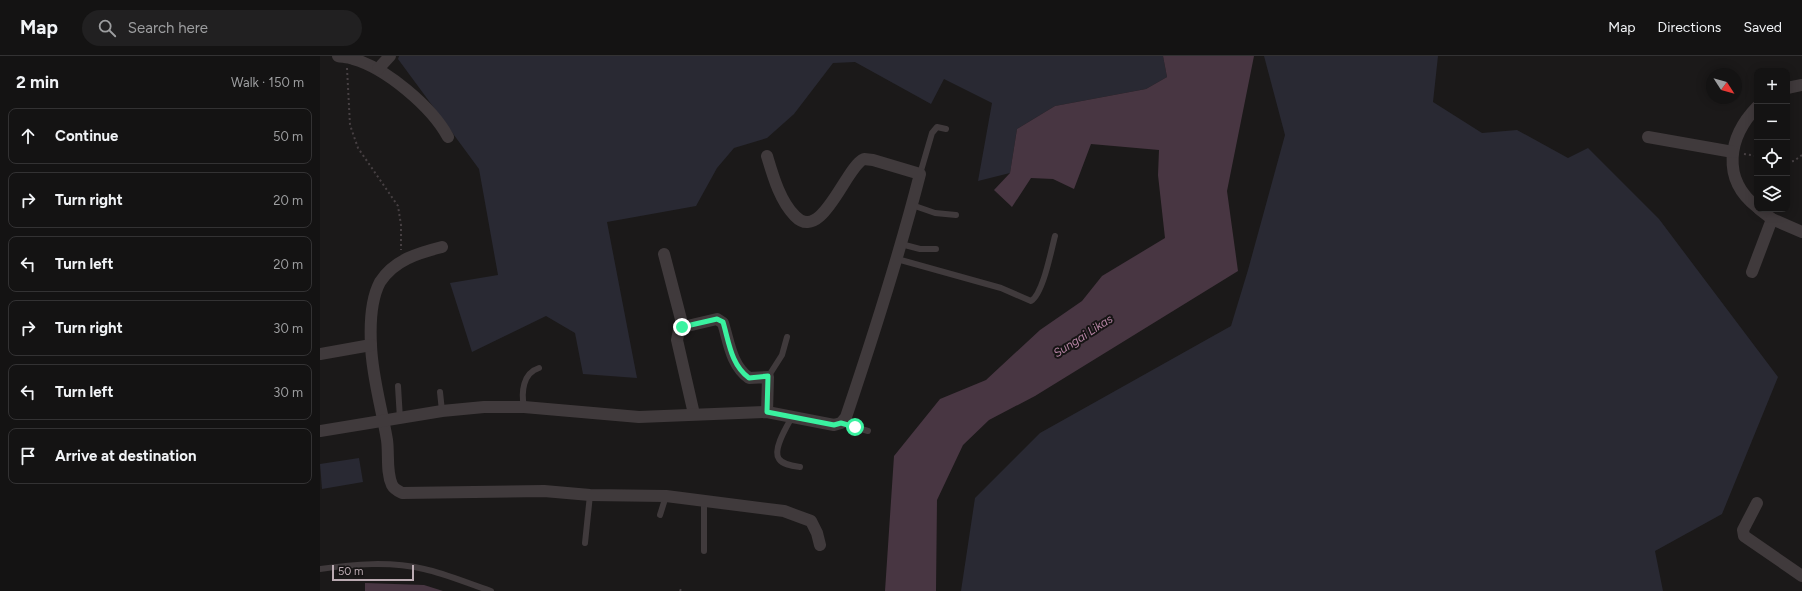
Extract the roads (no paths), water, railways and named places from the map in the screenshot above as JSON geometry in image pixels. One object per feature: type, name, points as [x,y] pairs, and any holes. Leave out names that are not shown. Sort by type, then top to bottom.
[{"type":"street","points":[[338,56],[353,58],[378,69],[392,78],[432,113],[448,137]]},
{"type":"street","points":[[378,69],[390,56]]},
{"type":"street","points":[[1790,87],[1802,85]]},
{"type":"street","points":[[1754,110],[1745,121],[1737,135],[1733,152],[1736,181],[1754,204]]},
{"type":"street","points":[[1648,137],[1733,152]]},
{"type":"street","points":[[320,431],[484,407],[524,407],[639,417],[767,412],[834,425],[841,423],[846,417],[897,259],[920,174],[879,161],[864,159],[854,167],[842,188],[823,214],[810,221],[801,221],[791,212],[782,198],[772,174],[768,156]]},
{"type":"street","points":[[1763,212],[1772,219],[1802,232]]},
{"type":"street","points":[[1752,272],[1772,219]]},
{"type":"street","points":[[442,247],[411,256],[401,261],[388,272],[376,292],[371,345],[382,421],[387,440],[392,486],[402,493],[516,491],[590,495],[666,496],[784,511],[806,519],[814,524],[820,545]]},
{"type":"street","points":[[664,254],[682,327]]},
{"type":"street","points":[[694,414],[677,340],[679,330],[682,327],[717,319],[723,322],[736,363],[742,373],[749,378],[768,376],[767,412]]},
{"type":"street","points":[[320,354],[371,345]]},
{"type":"street","points":[[1757,503],[1743,530],[1744,536],[1802,576]]},
{"type":"lane","points":[[920,174],[932,133],[937,127],[946,129]]},
{"type":"lane","points":[[912,205],[935,213],[956,215]]},
{"type":"lane","points":[[897,259],[1001,288],[1031,301],[1036,298],[1040,289],[1055,236]]},
{"type":"lane","points":[[901,244],[920,249],[936,249]]},
{"type":"lane","points":[[768,376],[782,355],[787,337]]},
{"type":"lane","points":[[524,407],[524,382],[532,370],[539,368]]},
{"type":"lane","points":[[398,386],[400,419]]},
{"type":"lane","points":[[440,392],[442,412]]},
{"type":"lane","points":[[792,417],[779,443],[777,451],[778,459],[785,464],[800,467]]},
{"type":"lane","points":[[841,423],[868,431]]},
{"type":"lane","points":[[585,543],[590,495]]},
{"type":"lane","points":[[660,515],[666,496]]},
{"type":"lane","points":[[704,501],[704,551]]},
{"type":"lane","points":[[320,569],[347,565],[379,564],[409,566],[425,569],[491,591]]},
{"type":"water","name":"Sungai Likas","points":[[1163,56],[1254,56],[1227,191],[1238,271],[1035,396],[989,420],[963,445],[937,500],[936,591],[885,591],[894,456],[940,399],[986,380],[1040,330],[1082,301],[1102,276],[1165,238],[1158,175],[1159,150],[1091,144],[1074,189],[1053,179],[1031,178],[1012,207],[994,190],[1010,173],[1017,129],[1055,106],[1146,89],[1167,77]]},
{"type":"water","points":[[365,583],[424,585],[443,591],[365,591]]}]
